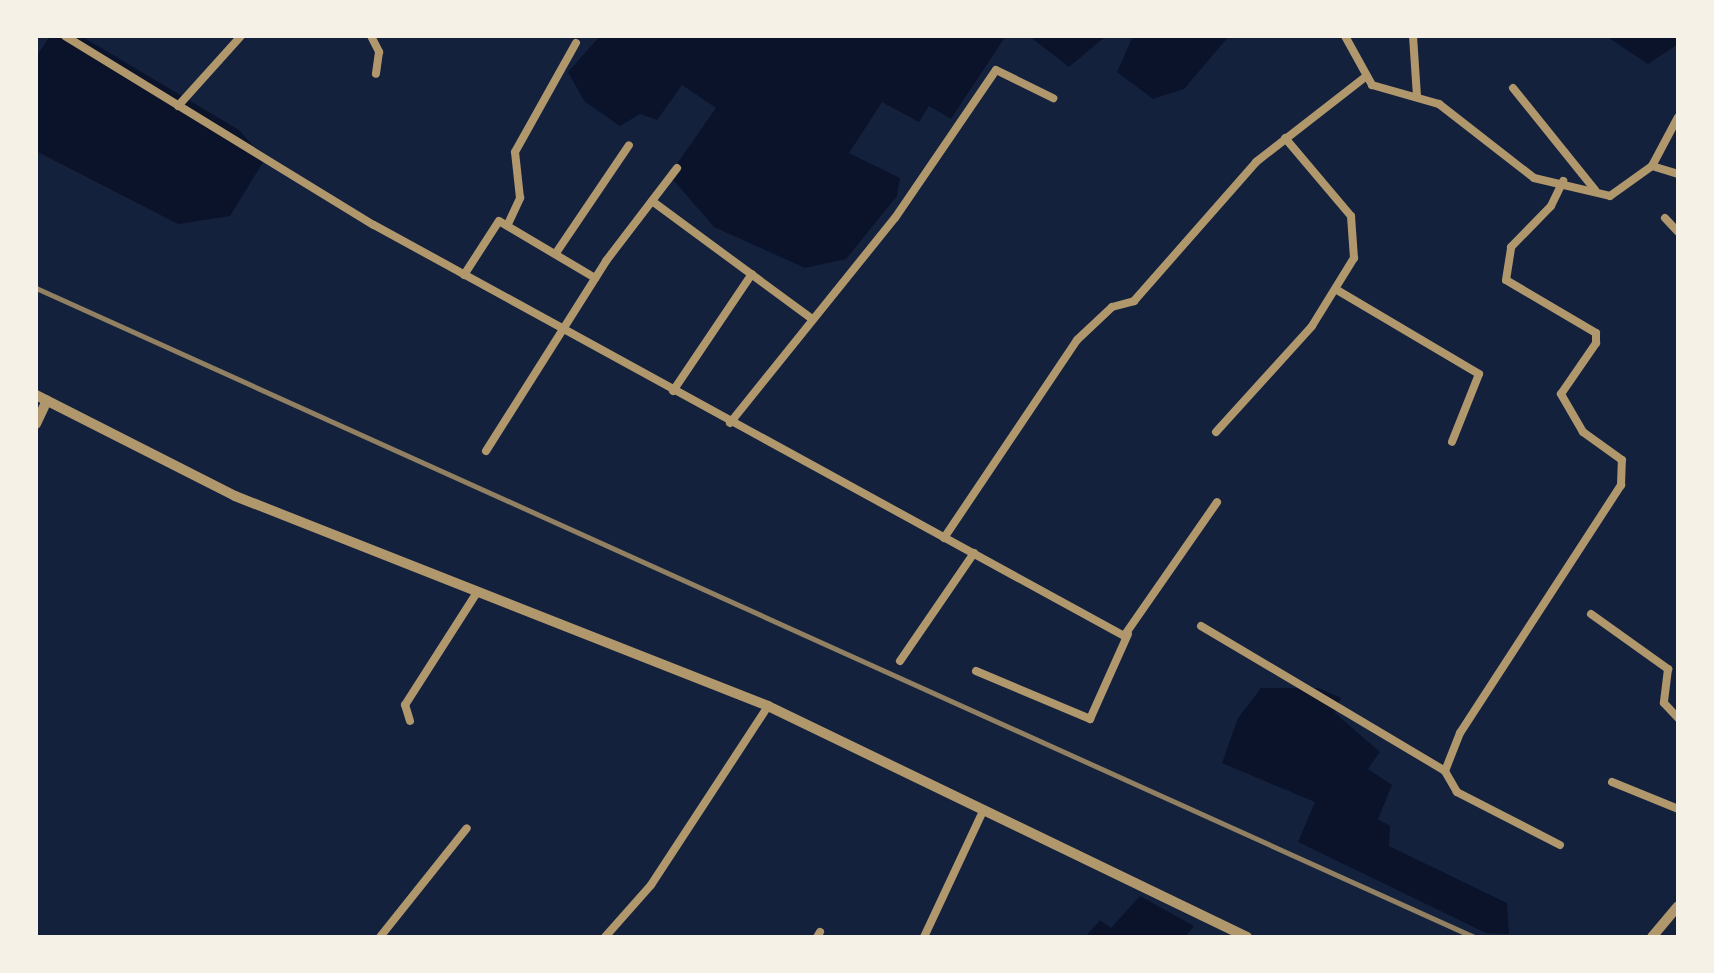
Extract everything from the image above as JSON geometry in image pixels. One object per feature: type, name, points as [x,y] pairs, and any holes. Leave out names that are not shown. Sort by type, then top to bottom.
[{"type":"street","points":[[65,36],[464,275],[730,423],[1128,634]]},
{"type":"street","points":[[178,106],[241,36]]},
{"type":"street","points":[[371,36],[379,52],[376,74]]},
{"type":"street","points":[[1345,36],[1364,78],[1417,96],[1454,114],[1534,178],[1563,181],[1598,194],[1622,192],[1652,166],[1678,117]]},
{"type":"street","points":[[1413,36],[1417,96]]},
{"type":"street","points":[[508,224],[520,198],[515,152],[576,43]]},
{"type":"street","points":[[730,423],[895,218],[996,70],[1053,98]]},
{"type":"street","points":[[944,538],[1077,340],[1112,307],[1134,301],[1285,138],[1364,78]]},
{"type":"street","points":[[1513,88],[1598,194]]},
{"type":"street","points":[[1216,432],[1337,290],[1354,258],[1357,227],[1285,138]]},
{"type":"street","points":[[556,253],[629,145]]},
{"type":"street","points":[[1652,166],[1678,174]]},
{"type":"street","points":[[486,451],[595,278],[677,168]]},
{"type":"street","points":[[1445,771],[1460,733],[1621,485],[1622,460],[1583,432],[1561,394],[1596,343],[1596,333],[1506,280],[1511,247],[1551,206],[1563,181]]},
{"type":"street","points":[[652,201],[812,319]]},
{"type":"street","points":[[1665,218],[1678,232]]},
{"type":"street","points":[[464,275],[491,224],[508,224],[595,278]]},
{"type":"street","points":[[673,391],[752,274]]},
{"type":"street","points":[[1337,290],[1479,374],[1452,442]]},
{"type":"street","points":[[36,395],[235,496],[768,706],[1247,937]]},
{"type":"street","points":[[36,424],[47,400]]},
{"type":"street","points":[[976,671],[1090,719],[1128,634],[1217,502]]},
{"type":"street","points":[[900,661],[974,553]]},
{"type":"street","points":[[410,721],[405,705],[478,591]]},
{"type":"street","points":[[1591,614],[1668,669],[1664,703],[1678,718]]},
{"type":"street","points":[[1201,626],[1445,771],[1457,792],[1560,845]]},
{"type":"street","points":[[605,937],[651,885],[768,706]]},
{"type":"street","points":[[1612,782],[1678,809]]},
{"type":"street","points":[[924,937],[983,811]]},
{"type":"street","points":[[380,937],[467,828]]},
{"type":"street","points":[[1652,937],[1678,906]]},
{"type":"water","points":[[50,36],[81,36],[239,130],[265,159],[230,216],[178,224],[36,151],[36,57]]},
{"type":"water","points":[[600,36],[1005,37],[951,119],[929,106],[919,122],[882,102],[849,153],[900,178],[897,196],[846,259],[805,268],[714,227],[669,175],[716,108],[682,85],[657,120],[640,114],[620,126],[584,101],[568,72]]},
{"type":"water","points":[[1029,36],[1106,36],[1069,67]]},
{"type":"water","points":[[1133,36],[1229,36],[1184,89],[1153,99],[1117,72]]},
{"type":"water","points":[[1606,36],[1678,36],[1678,44],[1648,64]]},
{"type":"water","points":[[1261,688],[1319,688],[1341,698],[1335,713],[1380,752],[1368,769],[1392,785],[1378,819],[1390,826],[1389,846],[1507,903],[1509,934],[1486,933],[1298,842],[1315,802],[1222,763],[1238,718]]},
{"type":"water","points":[[1140,896],[1194,926],[1185,937],[1085,937],[1100,920],[1111,928]]},
{"type":"railway","points":[[36,288],[1474,937]]}]
